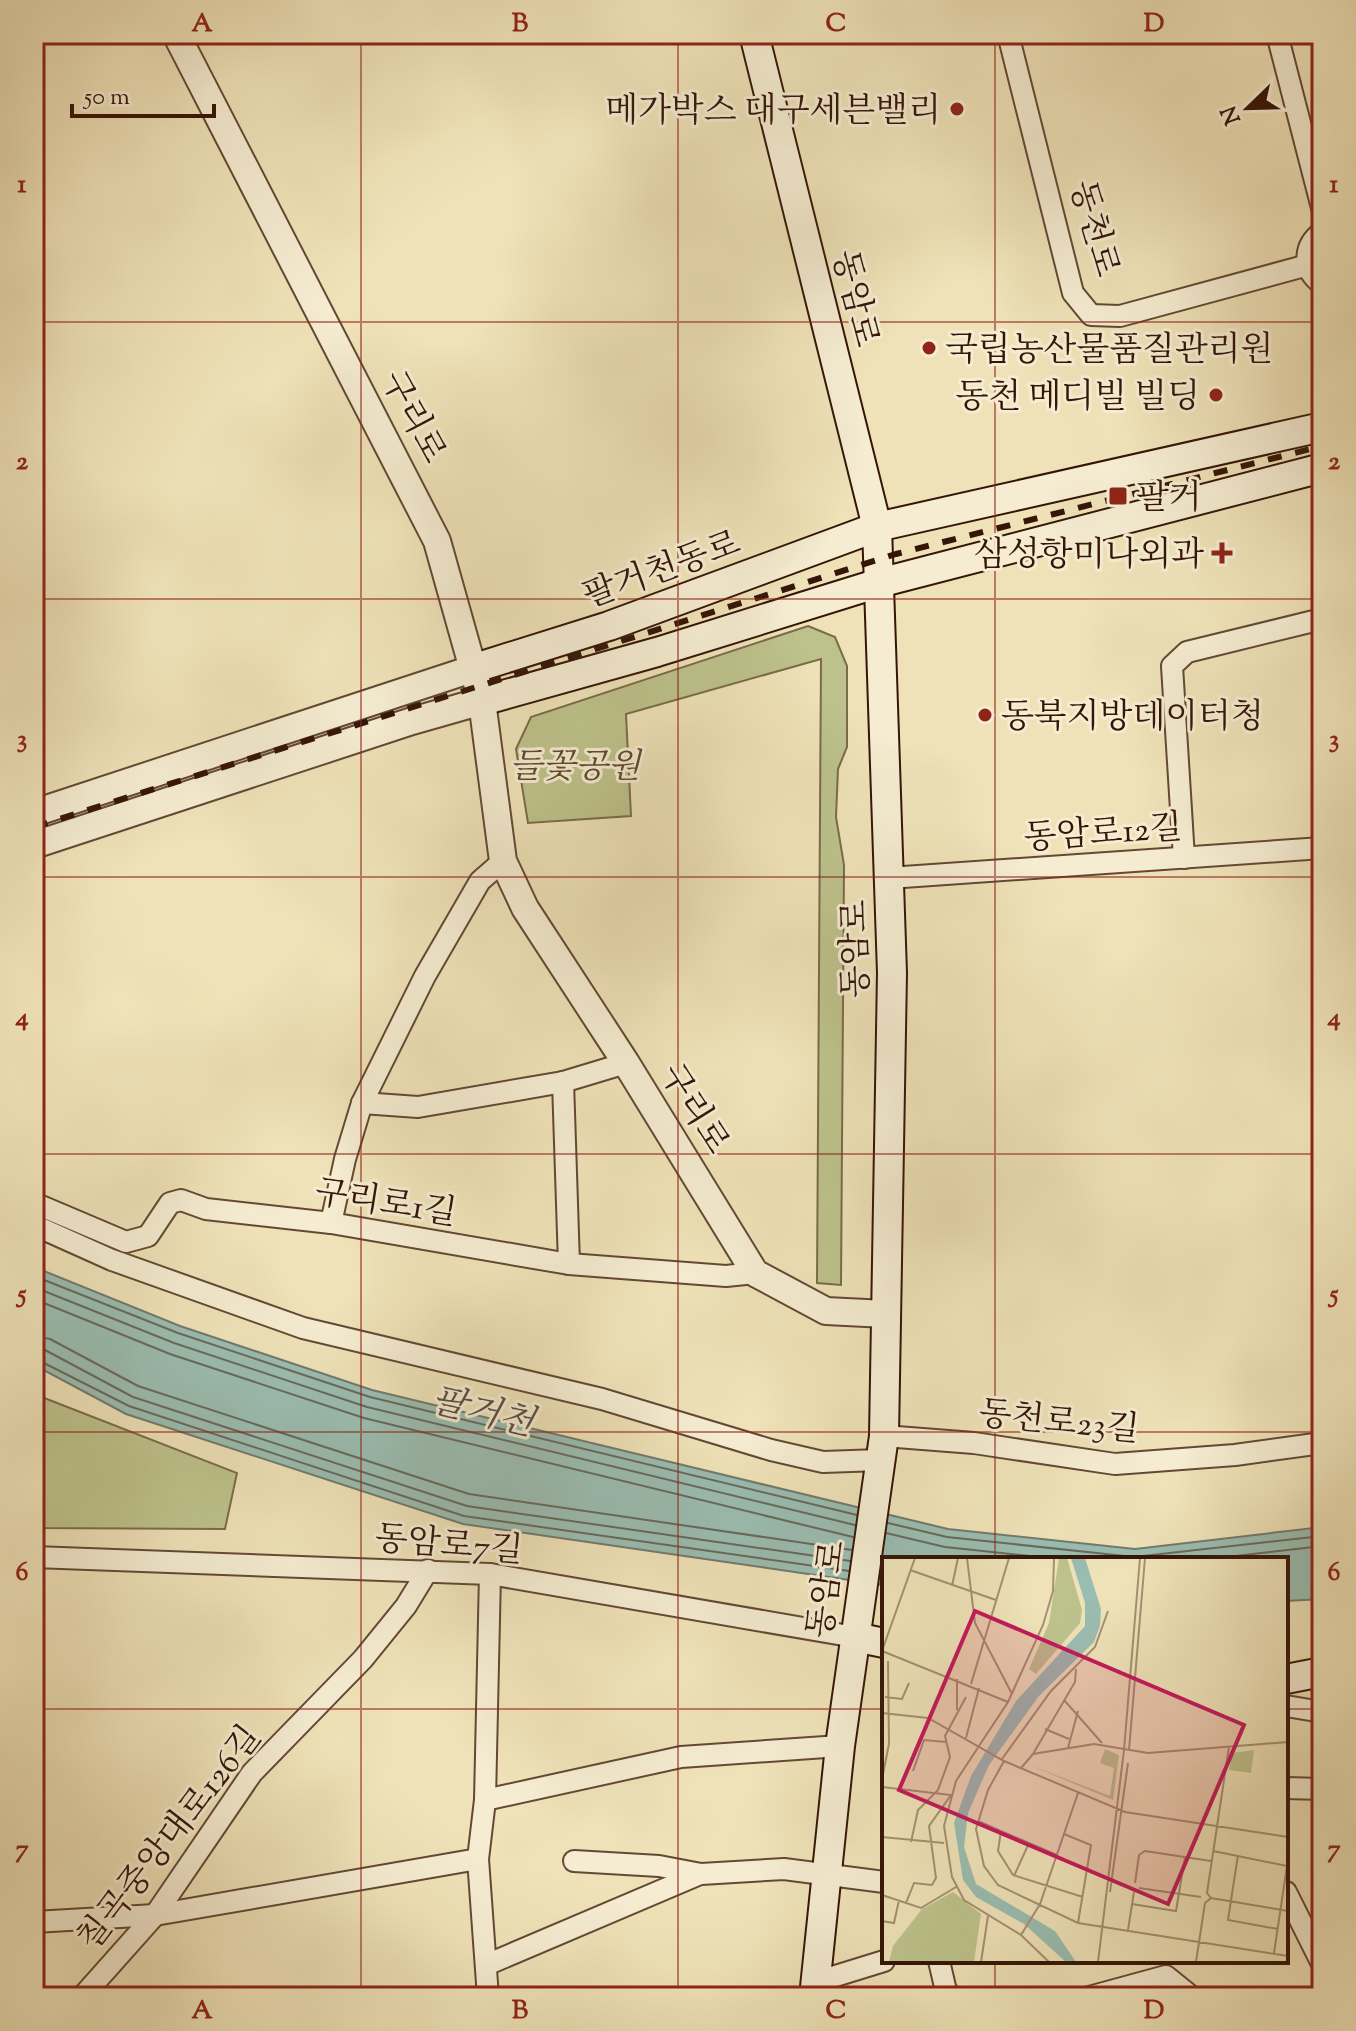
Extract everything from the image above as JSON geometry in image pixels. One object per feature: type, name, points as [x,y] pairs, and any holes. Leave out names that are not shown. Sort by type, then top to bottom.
[{"type":"main road","name":"동암로","points":[[754,34],[877,527],[892,973],[882,1448],[840,1746],[815,1990]]},
{"type":"main road","name":"팔거천동로","points":[[475,668],[609,626],[877,527],[1322,427]]},
{"type":"main road","points":[[482,701],[657,652],[879,583],[1322,468]]},
{"type":"main road","points":[[855,1637],[882,1643]]},
{"type":"main road","points":[[1288,1679],[1322,1672]]},
{"type":"street","name":"동천로","points":[[1008,34],[1073,293],[1091,315],[1120,316],[1308,265]]},
{"type":"street","points":[[1277,34],[1322,208]]},
{"type":"street","name":"구리로","points":[[185,36],[437,541],[482,701],[503,861],[525,908],[626,1063],[755,1273]]},
{"type":"street","points":[[1322,232],[1311,243],[1308,265],[1322,284]]},
{"type":"street","points":[[1184,858],[1172,666],[1187,652],[1322,619]]},
{"type":"street","name":"팔거천동로","points":[[34,813],[475,668]]},
{"type":"street","points":[[34,845],[482,701]]},
{"type":"street","name":"동암로12길","points":[[889,878],[1322,848]]},
{"type":"street","points":[[331,1223],[345,1159],[362,1103],[433,962],[480,881],[503,861]]},
{"type":"street","points":[[362,1103],[418,1107],[563,1082],[626,1063]]},
{"type":"street","points":[[563,1082],[569,1264]]},
{"type":"street","name":"구리로1길","points":[[34,1203],[126,1242],[148,1236],[170,1203],[181,1200],[206,1209],[331,1223],[569,1264],[726,1276],[755,1273]]},
{"type":"street","name":"동천로23길","points":[[34,1225],[112,1260],[303,1328],[602,1399],[823,1462],[882,1448],[974,1443],[1115,1464],[1235,1455],[1322,1443]]},
{"type":"street","points":[[755,1273],[826,1311],[886,1314]]},
{"type":"street","name":"동암로7길","points":[[34,1557],[490,1574],[855,1637]]},
{"type":"street","name":"칠곡중앙대로126길","points":[[82,1997],[155,1915],[252,1773],[363,1659],[406,1606],[428,1570]]},
{"type":"street","points":[[488,1997],[478,1859],[485,1800],[490,1574]]},
{"type":"street","points":[[1288,1706],[1322,1712]]},
{"type":"street","points":[[485,1800],[681,1757],[840,1746]]},
{"type":"street","points":[[1288,1788],[1322,1789]]},
{"type":"street","points":[[34,1922],[155,1915],[478,1859]]},
{"type":"street","points":[[574,1861],[659,1866],[701,1874],[784,1869],[882,1882]]},
{"type":"street","points":[[486,1965],[701,1874]]},
{"type":"street","points":[[1288,1896],[1322,1964]]},
{"type":"street","points":[[815,1990],[882,1962]]},
{"type":"street","points":[[939,1963],[946,1991],[953,1997]]},
{"type":"street","points":[[1089,1997],[1166,1976],[1192,1997]]},
{"type":"green space","name":"들꽃공원","points":[[808,626],[835,637],[847,666],[847,747],[838,769],[836,817],[844,865],[841,1285],[817,1283],[821,659],[626,714],[631,816],[528,823],[516,749],[531,717]]},
{"type":"green space","points":[[34,1394],[237,1473],[225,1529],[34,1528]]},
{"type":"water","points":[[34,1267],[180,1326],[372,1390],[948,1529],[1135,1549],[1322,1527],[1322,1599],[1288,1601],[1288,1557],[882,1557],[882,1585],[463,1524],[126,1414],[34,1365]]},
{"type":"railway","points":[[34,827],[896,554],[1322,446]]},
{"type":"place","name":"메가박스 대구세븐밸리","points":[[957,109]]},
{"type":"place","name":"국립농산물품질관리원","points":[[929,348]]},
{"type":"place","name":"동천 메디빌 빌딩","points":[[1216,395]]},
{"type":"place","name":"팔거","points":[[1118,496]]},
{"type":"place","name":"삼성항미나외과","points":[[1222,553]]},
{"type":"place","name":"동북지방데이터청","points":[[985,715]]},
{"type":"water label","name":"팔거천","points":[[483,1410]]}]
